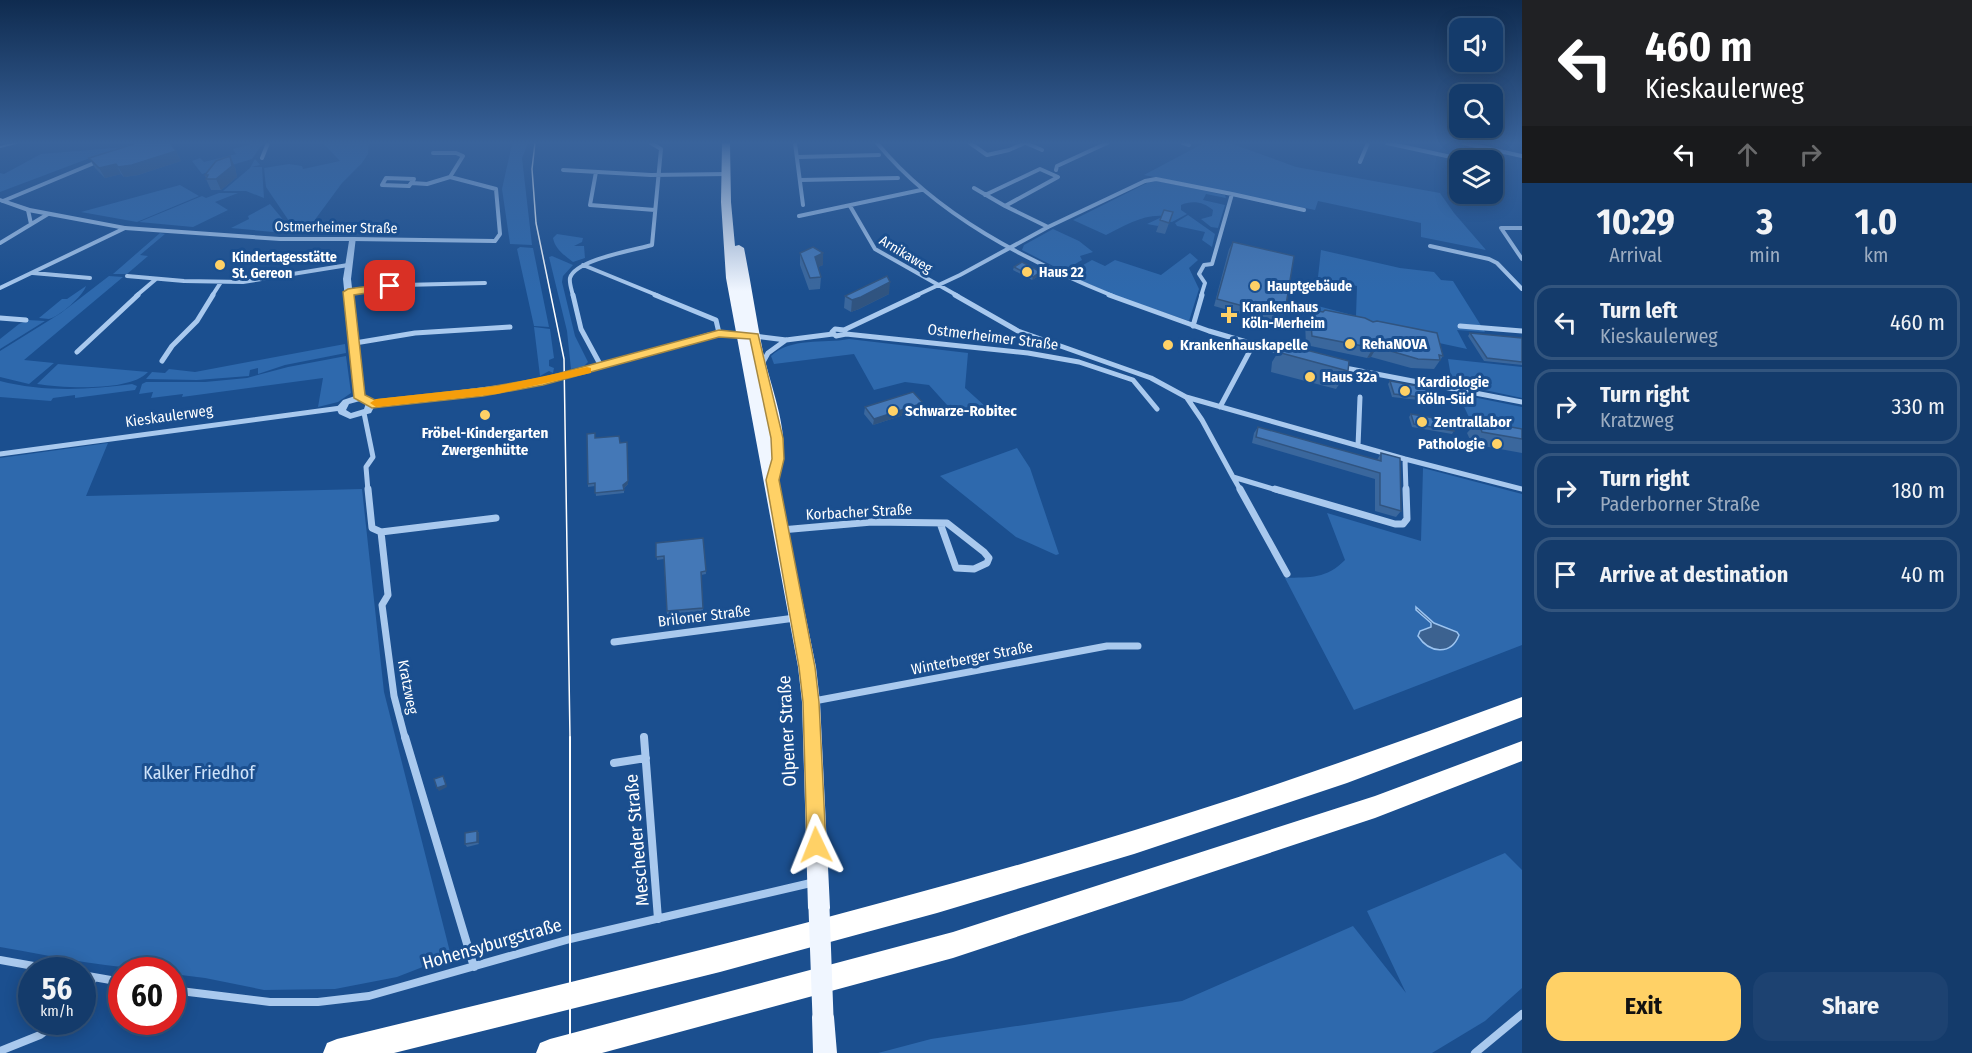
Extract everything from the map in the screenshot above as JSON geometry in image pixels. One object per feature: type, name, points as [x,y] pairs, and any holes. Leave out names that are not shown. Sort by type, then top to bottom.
[{"type":"highway","points":[[337,1053],[720,959],[948,897],[1134,842],[1336,776],[1522,708]]},
{"type":"highway","points":[[550,1053],[953,945],[1375,807],[1522,751]]},
{"type":"main road","name":"Olpener Straße","points":[[728,192],[733,211],[749,335],[780,530],[798,618],[811,702],[825,1053]]},
{"type":"main road","name":"Olpener Straße","points":[[749,335],[762,365],[777,438],[778,459],[772,480]]},
{"type":"street","points":[[1,201],[22,192]]},
{"type":"street","name":"Ostmerheimer Straße","points":[[1,201],[28,210],[125,228],[280,239],[495,241],[500,234],[497,192]]},
{"type":"street","points":[[592,192],[590,205],[655,210]]},
{"type":"street","points":[[601,366],[581,329],[569,285],[571,274],[583,264],[652,245],[657,192]]},
{"type":"street","points":[[801,192],[803,205]]},
{"type":"street","points":[[799,216],[912,192]]},
{"type":"street","points":[[924,192],[1011,248],[1103,292],[1193,327],[1291,355]]},
{"type":"street","points":[[981,192],[1005,207],[1048,227]]},
{"type":"street","points":[[985,195],[991,192]]},
{"type":"street","points":[[1005,207],[1033,192]]},
{"type":"street","points":[[845,332],[1048,227],[1124,192]]},
{"type":"street","points":[[1222,192],[1304,210]]},
{"type":"street","points":[[1193,327],[1205,283],[1199,272],[1204,265],[1212,264],[1232,194]]},
{"type":"street","name":"Arnikaweg","points":[[850,206],[859,216],[867,240],[875,249],[938,285]]},
{"type":"street","points":[[28,210],[28,218],[32,224]]},
{"type":"street","points":[[0,243],[48,214]]},
{"type":"street","points":[[0,288],[125,228]]},
{"type":"street","points":[[1522,228],[1501,228],[1522,259]]},
{"type":"street","points":[[353,239],[348,265],[348,292],[360,398],[369,400],[372,404]]},
{"type":"street","points":[[1430,246],[1489,259],[1497,263],[1522,289]]},
{"type":"street","points":[[583,264],[716,320],[719,333]]},
{"type":"street","points":[[127,276],[221,282],[266,279],[348,265]]},
{"type":"street","points":[[32,273],[90,278]]},
{"type":"street","points":[[77,352],[156,279]]},
{"type":"street","points":[[162,362],[172,346],[196,321],[221,282]]},
{"type":"street","points":[[348,292],[403,285],[485,283]]},
{"type":"street","name":"Ostmerheimer Straße","points":[[938,285],[1028,335],[1106,360],[1151,378],[1186,397],[1405,459],[1522,489]]},
{"type":"street","points":[[0,318],[26,320]]},
{"type":"street","points":[[1460,326],[1522,331]]},
{"type":"street","points":[[355,343],[415,333],[510,327]]},
{"type":"street","name":"Ostmerheimer Straße","points":[[786,340],[833,334],[840,336],[845,332],[1028,353],[1079,362],[1132,380],[1158,409]]},
{"type":"street","points":[[364,414],[372,404],[497,390],[543,382],[719,333],[786,340]]},
{"type":"street","points":[[762,365],[768,352],[786,340]]},
{"type":"street","points":[[1220,407],[1253,345]]},
{"type":"street","points":[[1330,365],[1522,402]]},
{"type":"street","name":"Ostmerheimer Straße","points":[[1186,397],[1202,420],[1287,574]]},
{"type":"street","points":[[1358,446],[1360,397]]},
{"type":"street","name":"Kieskaulerweg","points":[[0,454],[341,408],[350,400],[360,398]]},
{"type":"street","name":"Kieskaulerweg","points":[[341,408],[345,415],[364,414]]},
{"type":"street","name":"Kratzweg","points":[[364,414],[373,456],[366,466],[372,528],[381,532],[388,595],[382,605],[394,696],[422,799],[474,967]]},
{"type":"street","points":[[1233,477],[1395,524],[1402,524],[1407,519],[1405,459]]},
{"type":"street","points":[[381,532],[496,518]]},
{"type":"street","name":"Korbacher Straße","points":[[780,530],[872,522],[947,523],[984,552],[989,558],[987,563],[974,569],[956,568],[940,523]]},
{"type":"street","name":"Briloner Straße","points":[[614,642],[798,618]]},
{"type":"street","name":"Winterberger Straße","points":[[811,702],[1107,646],[1138,646]]},
{"type":"street","name":"Mescheder Straße","points":[[644,736],[658,919]]},
{"type":"street","name":"Mescheder Straße","points":[[614,763],[646,758]]},
{"type":"street","name":"Hohensyburgstraße","points":[[186,992],[236,1001],[273,1004],[311,1003],[369,996],[570,939],[805,883],[818,882]]},
{"type":"street","points":[[0,960],[18,963]]},
{"type":"street","points":[[1475,1053],[1522,1014]]},
{"type":"street","points":[[0,1051],[40,1035]]},
{"type":"green space","points":[[154,192],[192,192],[199,196],[137,222],[81,212]]},
{"type":"green space","points":[[249,192],[264,192],[264,198]]},
{"type":"green space","points":[[269,192],[335,192],[314,221],[301,232],[293,227]]},
{"type":"green space","points":[[502,192],[526,192],[532,245],[510,244]]},
{"type":"green space","points":[[1129,192],[1211,192],[1225,195],[1226,198],[1206,194],[1203,200],[1225,205],[1218,228],[1211,227],[1201,219],[1212,216],[1213,210],[1206,205],[1194,202],[1181,205],[1181,210],[1187,214],[1172,222],[1165,221],[1158,226],[1147,224],[1164,216],[1149,217],[1134,221],[1106,235],[1073,220]]},
{"type":"green space","points":[[1228,192],[1440,193],[1486,250],[1421,237],[1421,223],[1318,201],[1315,210]]},
{"type":"green space","points":[[219,193],[238,193],[215,202],[228,210],[193,227],[139,222],[202,196],[206,198]]},
{"type":"green space","points":[[270,204],[295,234],[231,228],[249,219],[248,216]]},
{"type":"green space","points":[[1188,215],[1215,234],[1212,247],[1202,240],[1205,232],[1177,226],[1175,223]]},
{"type":"green space","points":[[1053,229],[1079,241],[1093,252],[1080,256],[1082,260],[1063,271],[1022,250],[1024,245]]},
{"type":"green space","points":[[160,233],[165,234],[140,255],[148,256],[127,274],[113,274]]},
{"type":"green space","points":[[557,234],[583,238],[582,242],[574,246],[584,246],[585,258],[573,262],[563,254],[554,242],[553,238]]},
{"type":"green space","points":[[520,247],[533,248],[549,327],[534,326],[517,249]]},
{"type":"green space","points":[[1321,250],[1400,268],[1434,272],[1441,280],[1453,281],[1485,332],[1457,330],[1467,349],[1318,317],[1314,305],[1356,316],[1357,286],[1318,277]]},
{"type":"green space","points":[[1190,253],[1198,260],[1189,268],[1199,289],[1189,321],[1116,296],[1067,274],[1092,260],[1105,266],[1115,260],[1161,275]]},
{"type":"green space","points":[[552,256],[573,265],[563,276],[562,282],[575,336],[588,362],[584,366],[571,369],[567,331],[549,257]]},
{"type":"green space","points":[[109,276],[123,277],[24,360],[54,363],[29,384],[0,377],[0,351],[61,313]]},
{"type":"green space","points":[[86,286],[65,310],[49,319],[39,318],[62,299],[67,299]]},
{"type":"green space","points":[[28,320],[45,321],[0,349],[0,339]]},
{"type":"green space","points":[[534,327],[550,329],[554,358],[549,360],[549,366],[554,368],[553,373],[549,371],[540,376]]},
{"type":"green space","points":[[849,339],[968,353],[965,388],[986,407],[957,416],[929,385],[905,382],[874,390],[854,354],[774,364],[771,356],[788,346]]},
{"type":"green space","points":[[345,344],[346,353],[285,365],[258,374],[258,368],[250,370],[249,376],[197,380],[146,379],[152,372],[165,373],[169,369],[195,372]]},
{"type":"green space","points":[[346,356],[351,393],[338,402],[318,407],[323,378],[182,397],[183,394],[151,398],[153,392],[139,394],[142,384],[146,382],[205,382],[247,378],[288,367]]},
{"type":"green space","points":[[1448,359],[1522,367],[1522,398],[1452,383]]},
{"type":"green space","points":[[58,364],[148,372],[127,383],[112,386],[63,387],[37,384]]},
{"type":"green space","points":[[0,381],[49,388],[82,389],[132,384],[137,386],[135,390],[75,398],[75,395],[53,398],[51,401],[0,397]]},
{"type":"green space","points":[[1458,394],[1522,407],[1522,439],[1476,432]]},
{"type":"green space","name":"Kalker Friedhof","points":[[108,443],[86,496],[362,489],[384,692],[451,956],[397,977],[335,989],[264,990],[186,976],[186,957],[108,957],[108,965],[96,963],[96,957],[53,957],[0,947],[0,458]]},
{"type":"green space","points":[[1017,448],[1030,468],[1059,554],[1056,555],[1016,537],[940,476]]},
{"type":"green space","points":[[1423,468],[1522,494],[1522,645],[1354,710],[1285,578],[1325,574],[1345,560],[1327,513],[1421,541]]},
{"type":"green space","points":[[1505,853],[1522,870],[1522,988],[1485,1021],[1432,1053],[878,1053],[931,1039],[1182,1001],[1353,926],[1406,993],[1367,911]]},
{"type":"shaded area","points":[[1416,607],[1434,623],[1457,632],[1459,635],[1451,646],[1440,650],[1423,642],[1418,636],[1420,631],[1431,627],[1431,623],[1416,610]]},
{"type":"building","points":[[1164,210],[1173,212],[1169,223],[1160,220]]},
{"type":"building","name":"Hauptgebäude","points":[[1233,242],[1294,256],[1284,317],[1217,299]]},
{"type":"building","points":[[813,247],[823,253],[815,257],[821,277],[810,278],[800,253]]},
{"type":"building","points":[[1022,262],[1041,272],[1033,277],[1014,267]]},
{"type":"building","points":[[887,276],[890,282],[861,297],[852,300],[845,296]]},
{"type":"building","points":[[1313,310],[1323,312],[1325,310],[1365,318],[1373,322],[1437,333],[1443,356],[1439,355],[1440,360],[1418,359],[1377,347],[1312,336],[1310,314],[1314,315]]},
{"type":"building","points":[[1470,333],[1522,338],[1522,362],[1487,358]]},
{"type":"building","points":[[1283,344],[1349,361],[1348,371],[1281,353]]},
{"type":"building","name":"Kardiologie Köln-Süd","points":[[1390,381],[1418,386],[1427,390],[1429,398],[1394,394]]},
{"type":"building","points":[[913,392],[923,403],[874,419],[865,407]]},
{"type":"building","points":[[1411,414],[1451,421],[1454,431],[1414,424]]},
{"type":"building","points":[[1478,421],[1522,429],[1522,439],[1482,432]]},
{"type":"building","points":[[1258,427],[1381,461],[1381,453],[1400,458],[1401,511],[1380,505],[1380,473],[1256,437]]},
{"type":"building","points":[[595,433],[595,438],[619,436],[620,443],[627,442],[628,481],[623,485],[624,490],[595,493],[595,483],[588,484],[587,434]]},
{"type":"building","points":[[703,538],[706,571],[701,572],[703,608],[667,611],[664,556],[656,557],[656,543]]},
{"type":"building","points":[[443,776],[446,785],[437,788],[434,779]]},
{"type":"building","points":[[477,831],[477,842],[465,844],[465,833]]},
{"type":"tram line","points":[[534,192],[536,223],[564,359],[570,738]]},
{"type":"tram line","points":[[570,738],[570,1053]]},
{"type":"slow traffic","points":[[376,403],[497,390],[543,382],[587,370]]},
{"type":"place","name":"Kindertagesstätte St. Gereon","points":[[220,265]]},
{"type":"place","name":"Haus 22","points":[[1027,272]]},
{"type":"place","name":"Hauptgebäude","points":[[1255,286]]},
{"type":"place","name":"Krankenhaus Köln-Merheim","points":[[1229,315]]},
{"type":"place","name":"RehaNOVA","points":[[1350,344]]},
{"type":"place","name":"Krankenhauskapelle","points":[[1168,345]]},
{"type":"place","name":"Haus 32a","points":[[1310,377]]},
{"type":"place","name":"Kardiologie Köln-Süd","points":[[1405,391]]},
{"type":"place","name":"Schwarze-Robitec","points":[[893,411]]},
{"type":"place","name":"Fröbel-Kindergarten Zwergenhütte","points":[[485,415]]},
{"type":"place","name":"Zentrallabor","points":[[1422,422]]},
{"type":"place","name":"Pathologie","points":[[1497,444]]},
{"type":"route","points":[[390,286],[348,292],[360,398],[369,400],[372,404],[483,392],[543,382],[719,333],[755,336],[777,438],[778,459],[772,480],[807,667],[811,702],[816,845]]}]
